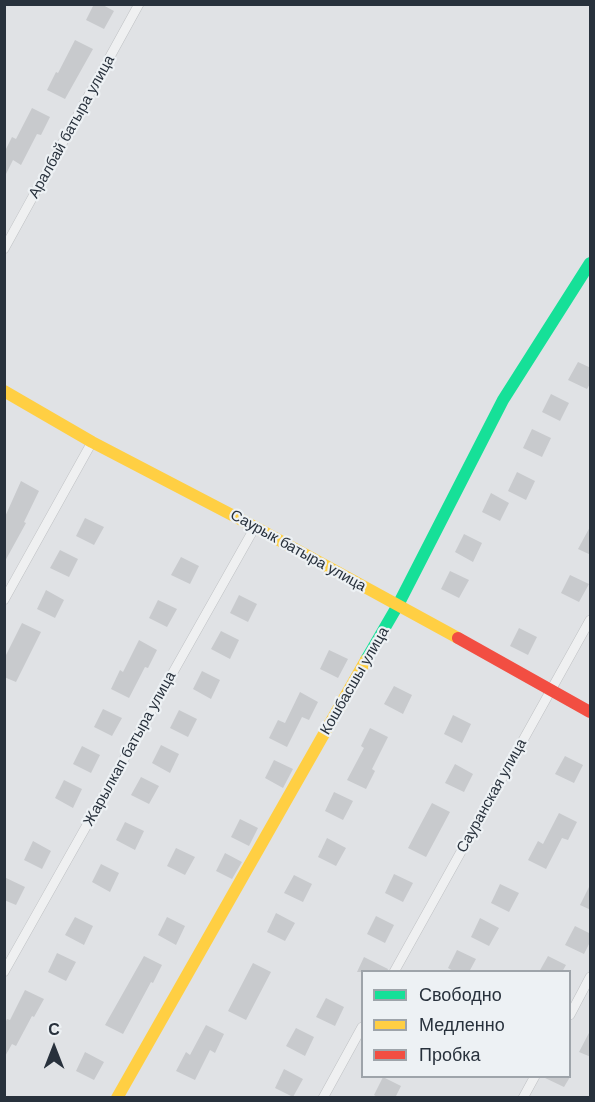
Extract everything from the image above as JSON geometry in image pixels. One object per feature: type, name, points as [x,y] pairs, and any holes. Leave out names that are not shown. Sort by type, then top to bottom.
[{"type":"street","name":"Аралбай батыра улица","points":[[4,249],[139,4]]},
{"type":"street","name":"Кошбасшы улица","points":[[117,1098],[398,605],[503,400],[591,263]]},
{"type":"street","name":"Саурык батыра улица","points":[[4,391],[92,442],[255,527],[591,712]]},
{"type":"street","points":[[4,600],[92,442]]},
{"type":"street","name":"Жарылкап батыра улица","points":[[4,972],[255,527]]},
{"type":"street","name":"Сауранская улица","points":[[395,970],[591,620]]},
{"type":"street","points":[[571,1013],[591,978]]},
{"type":"street","points":[[323,1098],[361,1031]]},
{"type":"street","points":[[523,1098],[534,1078]]},
{"type":"building","points":[[94,4],[101,4],[114,11],[104,29],[86,20]]},
{"type":"building","points":[[75,40],[93,49],[65,99],[47,90]]},
{"type":"building","points":[[32,108],[50,117],[41,135],[37,134],[21,165],[13,160],[4,178],[4,153],[12,137],[16,139]]},
{"type":"building","points":[[578,362],[591,368],[591,382],[587,389],[568,380]]},
{"type":"building","points":[[551,394],[569,403],[560,421],[542,412]]},
{"type":"building","points":[[532,429],[551,438],[542,457],[523,448]]},
{"type":"building","points":[[517,472],[535,481],[526,500],[508,491]]},
{"type":"building","points":[[21,481],[39,491],[24,522],[26,523],[4,563],[4,519]]},
{"type":"building","points":[[491,493],[509,503],[500,521],[482,512]]},
{"type":"building","points":[[85,518],[104,527],[94,545],[76,536]]},
{"type":"building","points":[[591,525],[591,555],[578,549]]},
{"type":"building","points":[[464,534],[482,543],[473,562],[455,552]]},
{"type":"building","points":[[60,550],[78,559],[69,577],[50,568]]},
{"type":"building","points":[[181,557],[199,566],[190,584],[171,575]]},
{"type":"building","points":[[450,571],[469,580],[459,598],[441,589]]},
{"type":"building","points":[[570,575],[589,584],[579,602],[561,593]]},
{"type":"building","points":[[46,590],[64,600],[55,618],[37,609]]},
{"type":"building","points":[[239,595],[257,604],[248,622],[230,613]]},
{"type":"building","points":[[158,600],[177,609],[167,627],[149,618]]},
{"type":"building","points":[[22,623],[41,632],[16,682],[4,677],[4,659]]},
{"type":"building","points":[[519,628],[537,637],[528,655],[510,646]]},
{"type":"building","points":[[221,631],[239,640],[230,659],[211,649]]},
{"type":"building","points":[[139,640],[157,650],[129,698],[111,689],[120,670],[123,672]]},
{"type":"building","points":[[329,650],[348,659],[338,678],[320,669]]},
{"type":"building","points":[[202,671],[220,680],[211,699],[193,689]]},
{"type":"building","points":[[394,686],[412,695],[403,714],[384,704]]},
{"type":"building","points":[[300,692],[318,702],[309,720],[302,717],[287,747],[269,738],[278,720],[285,723]]},
{"type":"building","points":[[103,709],[122,718],[112,736],[94,727]]},
{"type":"building","points":[[179,710],[197,719],[188,737],[170,728]]},
{"type":"building","points":[[453,715],[471,724],[462,743],[444,734]]},
{"type":"building","points":[[370,728],[388,737],[372,769],[375,771],[366,789],[347,780],[364,748],[361,746]]},
{"type":"building","points":[[161,745],[179,754],[170,773],[152,763]]},
{"type":"building","points":[[82,746],[100,755],[91,773],[73,764]]},
{"type":"building","points":[[565,756],[583,765],[574,783],[555,774]]},
{"type":"building","points":[[274,760],[293,769],[283,788],[265,778]]},
{"type":"building","points":[[455,764],[473,774],[464,792],[445,783]]},
{"type":"building","points":[[141,777],[159,786],[149,804],[131,795]]},
{"type":"building","points":[[64,780],[82,789],[73,808],[55,798]]},
{"type":"building","points":[[334,792],[353,801],[343,820],[325,811]]},
{"type":"building","points":[[432,803],[450,812],[426,857],[408,848]]},
{"type":"building","points":[[559,813],[577,822],[568,840],[562,838],[546,869],[528,860],[538,841],[543,844]]},
{"type":"building","points":[[240,819],[258,828],[249,846],[231,837]]},
{"type":"building","points":[[125,822],[144,831],[135,850],[116,840]]},
{"type":"building","points":[[327,838],[346,848],[336,866],[318,857]]},
{"type":"building","points":[[33,841],[51,851],[42,869],[24,860]]},
{"type":"building","points":[[176,848],[195,857],[185,875],[167,866]]},
{"type":"building","points":[[225,853],[242,862],[232,879],[216,871]]},
{"type":"building","points":[[101,864],[119,873],[110,892],[92,882]]},
{"type":"building","points":[[394,874],[413,883],[403,902],[385,893]]},
{"type":"building","points":[[294,875],[312,884],[303,902],[284,893]]},
{"type":"building","points":[[4,877],[25,887],[16,905],[4,900]]},
{"type":"building","points":[[591,883],[591,910],[580,905]]},
{"type":"building","points":[[500,884],[519,893],[509,912],[491,903]]},
{"type":"building","points":[[276,913],[295,923],[285,941],[267,932]]},
{"type":"building","points":[[376,916],[394,925],[385,943],[367,934]]},
{"type":"building","points":[[75,917],[93,926],[84,945],[65,935]]},
{"type":"building","points":[[167,917],[185,926],[176,945],[158,935]]},
{"type":"building","points":[[480,918],[499,928],[489,946],[471,937]]},
{"type":"building","points":[[575,926],[591,934],[591,940],[584,954],[565,945]]},
{"type":"building","points":[[457,950],[476,959],[470,970],[448,968]]},
{"type":"building","points":[[57,953],[76,962],[66,981],[48,972]]},
{"type":"building","points":[[144,956],[162,965],[123,1034],[105,1025]]},
{"type":"building","points":[[548,956],[566,965],[563,970],[540,970]]},
{"type":"building","points":[[364,957],[388,969],[361,970],[357,972]]},
{"type":"building","points":[[253,963],[271,972],[246,1020],[228,1011]]},
{"type":"building","points":[[25,990],[44,999],[16,1046],[12,1044],[4,1058],[4,1025],[7,1019],[10,1020]]},
{"type":"building","points":[[326,998],[344,1007],[335,1026],[316,1017]]},
{"type":"building","points":[[206,1025],[224,1034],[215,1053],[210,1050],[195,1080],[176,1071],[186,1052],[190,1055]]},
{"type":"building","points":[[296,1028],[314,1037],[305,1056],[286,1046]]},
{"type":"building","points":[[591,1029],[591,1057],[579,1052]]},
{"type":"building","points":[[85,1052],[104,1062],[94,1080],[76,1071]]},
{"type":"building","points":[[284,1069],[303,1079],[293,1097],[275,1088]]},
{"type":"building","points":[[382,1078],[401,1086],[395,1098],[379,1098],[374,1095]]},
{"type":"building","points":[[545,1078],[569,1078],[564,1087]]},
{"type":"traffic: fast","points":[[366,660],[398,605],[503,400],[590,263]]},
{"type":"traffic: slow","points":[[4,391],[92,442],[255,527],[458,638]]},
{"type":"traffic: slow","points":[[117,1098],[366,660]]},
{"type":"traffic: jam","points":[[458,638],[590,712]]}]
